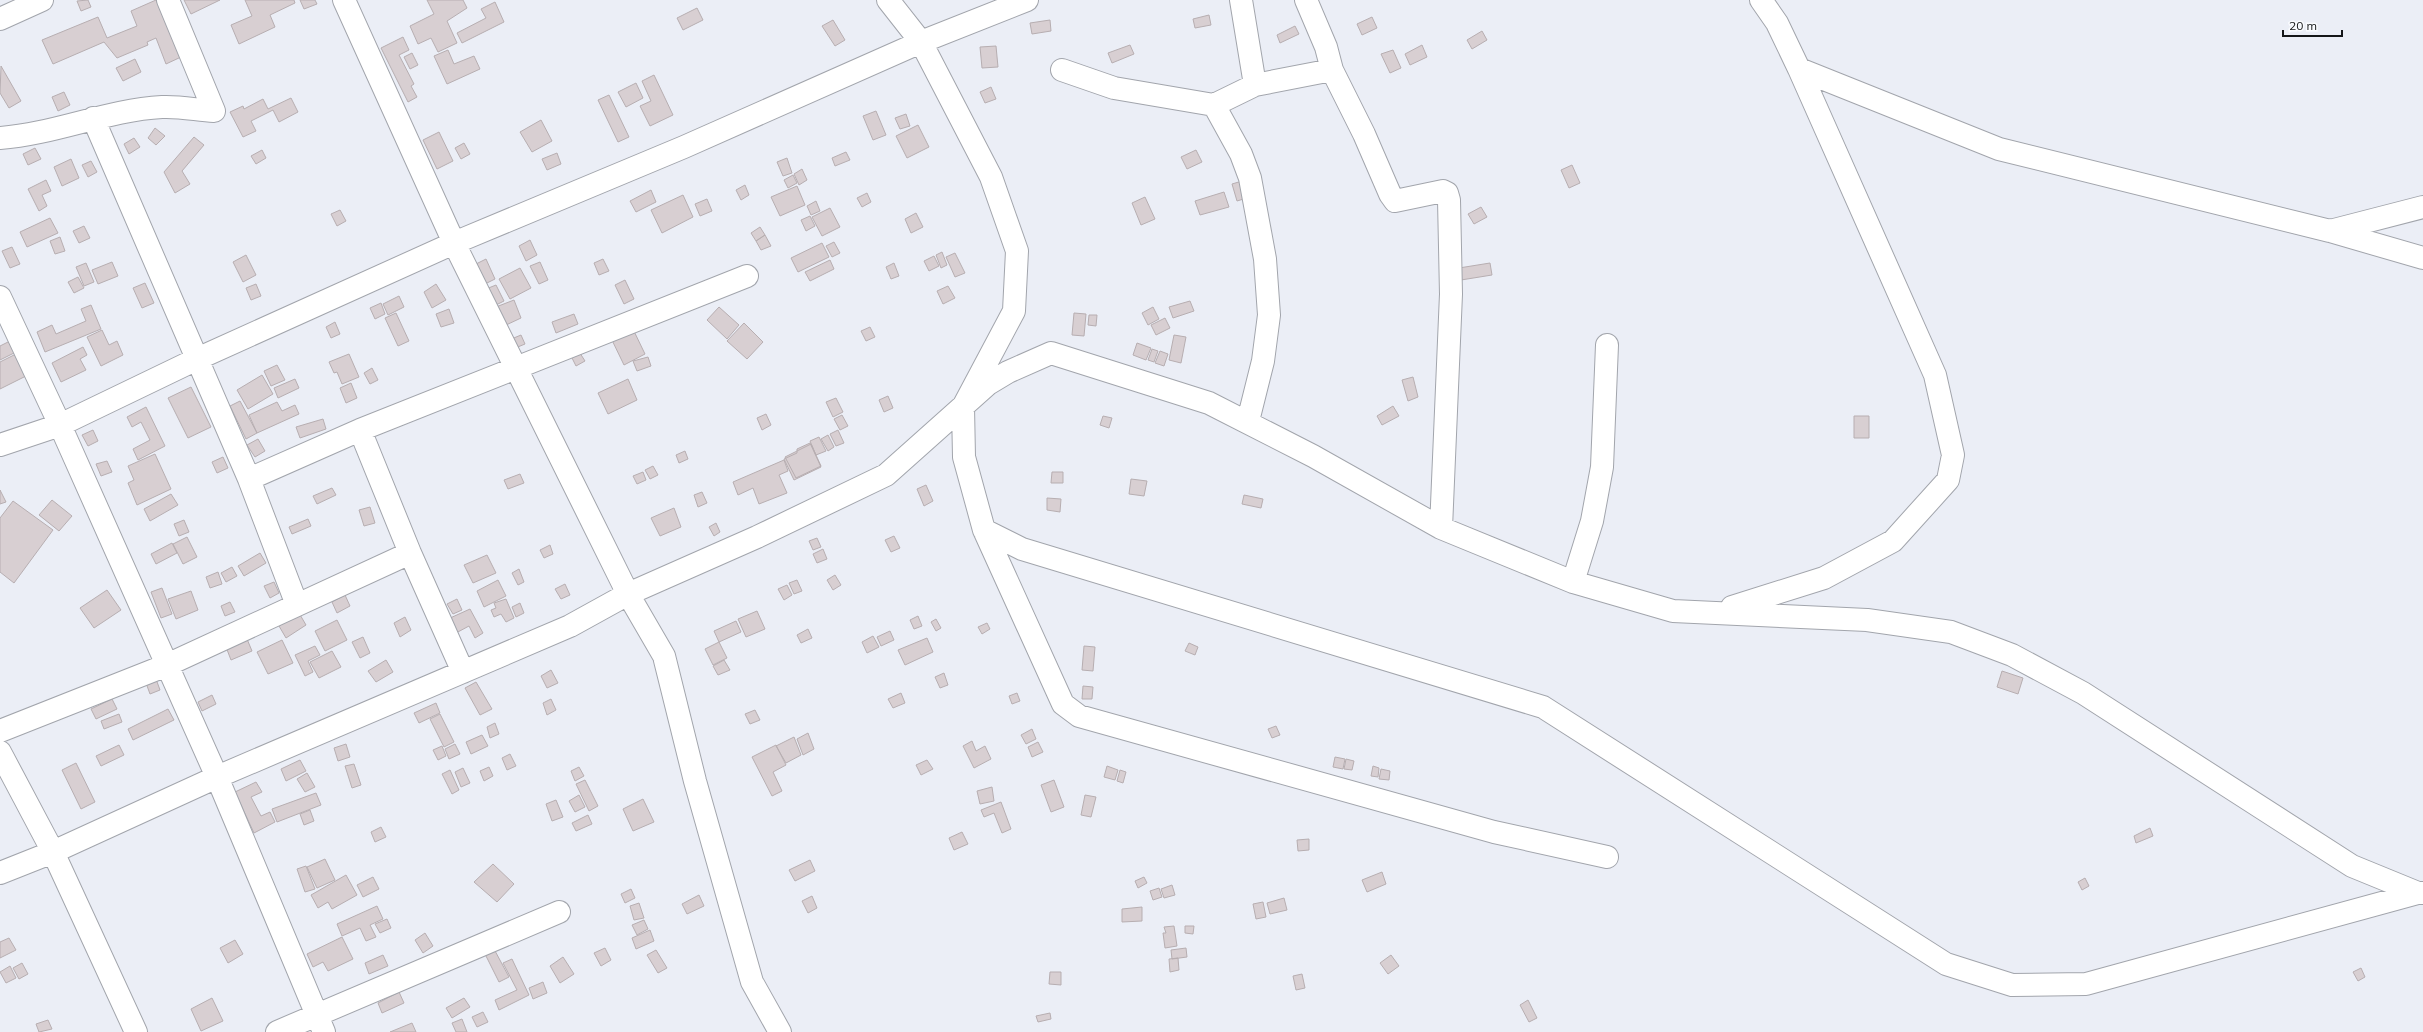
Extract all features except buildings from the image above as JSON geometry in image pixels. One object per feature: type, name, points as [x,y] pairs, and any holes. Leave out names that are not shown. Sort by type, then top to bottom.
[{"type":"street","points":[[0,19],[42,0]]},
{"type":"street","points":[[0,138],[24,136],[93,118],[162,107],[214,111],[168,0]]},
{"type":"street","points":[[344,0],[454,243],[628,594],[664,656],[695,781],[752,982],[780,1032]]},
{"type":"street","points":[[888,0],[921,42],[992,177],[1017,252],[1014,311],[963,407],[964,457],[984,530],[1063,704],[1079,716],[1494,832],[1607,857]]},
{"type":"street","points":[[0,445],[60,425],[197,360],[454,243],[684,147],[921,42],[1027,0]]},
{"type":"street","points":[[1241,0],[1255,86]]},
{"type":"street","points":[[1306,0],[1332,70],[1395,201],[1442,191],[1447,193],[1450,200],[1451,294],[1441,528]]},
{"type":"street","points":[[1672,611],[1735,607],[1824,578],[1893,541],[1948,480],[1953,455],[1935,375],[1799,69],[1777,23],[1761,0]]},
{"type":"street","points":[[1799,69],[1999,149],[2330,231],[2423,258]]},
{"type":"street","points":[[1062,70],[1114,88],[1214,105],[1255,86],[1332,70]]},
{"type":"street","points":[[1214,105],[1241,154],[1250,178],[1265,259],[1269,315],[1263,361],[1248,421]]},
{"type":"street","points":[[93,118],[249,479],[297,606]]},
{"type":"street","points":[[2330,231],[2423,207]]},
{"type":"street","points":[[249,479],[360,430],[748,276]]},
{"type":"street","points":[[0,297],[60,425],[217,777],[320,1024]]},
{"type":"street","points":[[1573,582],[1592,521],[1602,467],[1607,345]]},
{"type":"street","points":[[0,873],[53,852],[217,777],[570,626],[628,594],[758,537],[886,475],[988,384],[1008,372],[1051,353],[1209,402],[1248,421],[1441,528],[1573,582],[1672,611],[1866,620],[1951,632],[2012,655],[2083,693],[2352,866],[2420,893]]},
{"type":"street","points":[[360,430],[410,553],[463,672]]},
{"type":"street","points":[[984,530],[1022,549],[1543,707],[1946,964],[2012,985],[2086,984],[2420,893]]},
{"type":"street","points":[[0,731],[167,665],[410,553]]},
{"type":"street","points":[[0,752],[53,852],[136,1032]]},
{"type":"street","points":[[277,1032],[320,1024],[559,912]]}]
